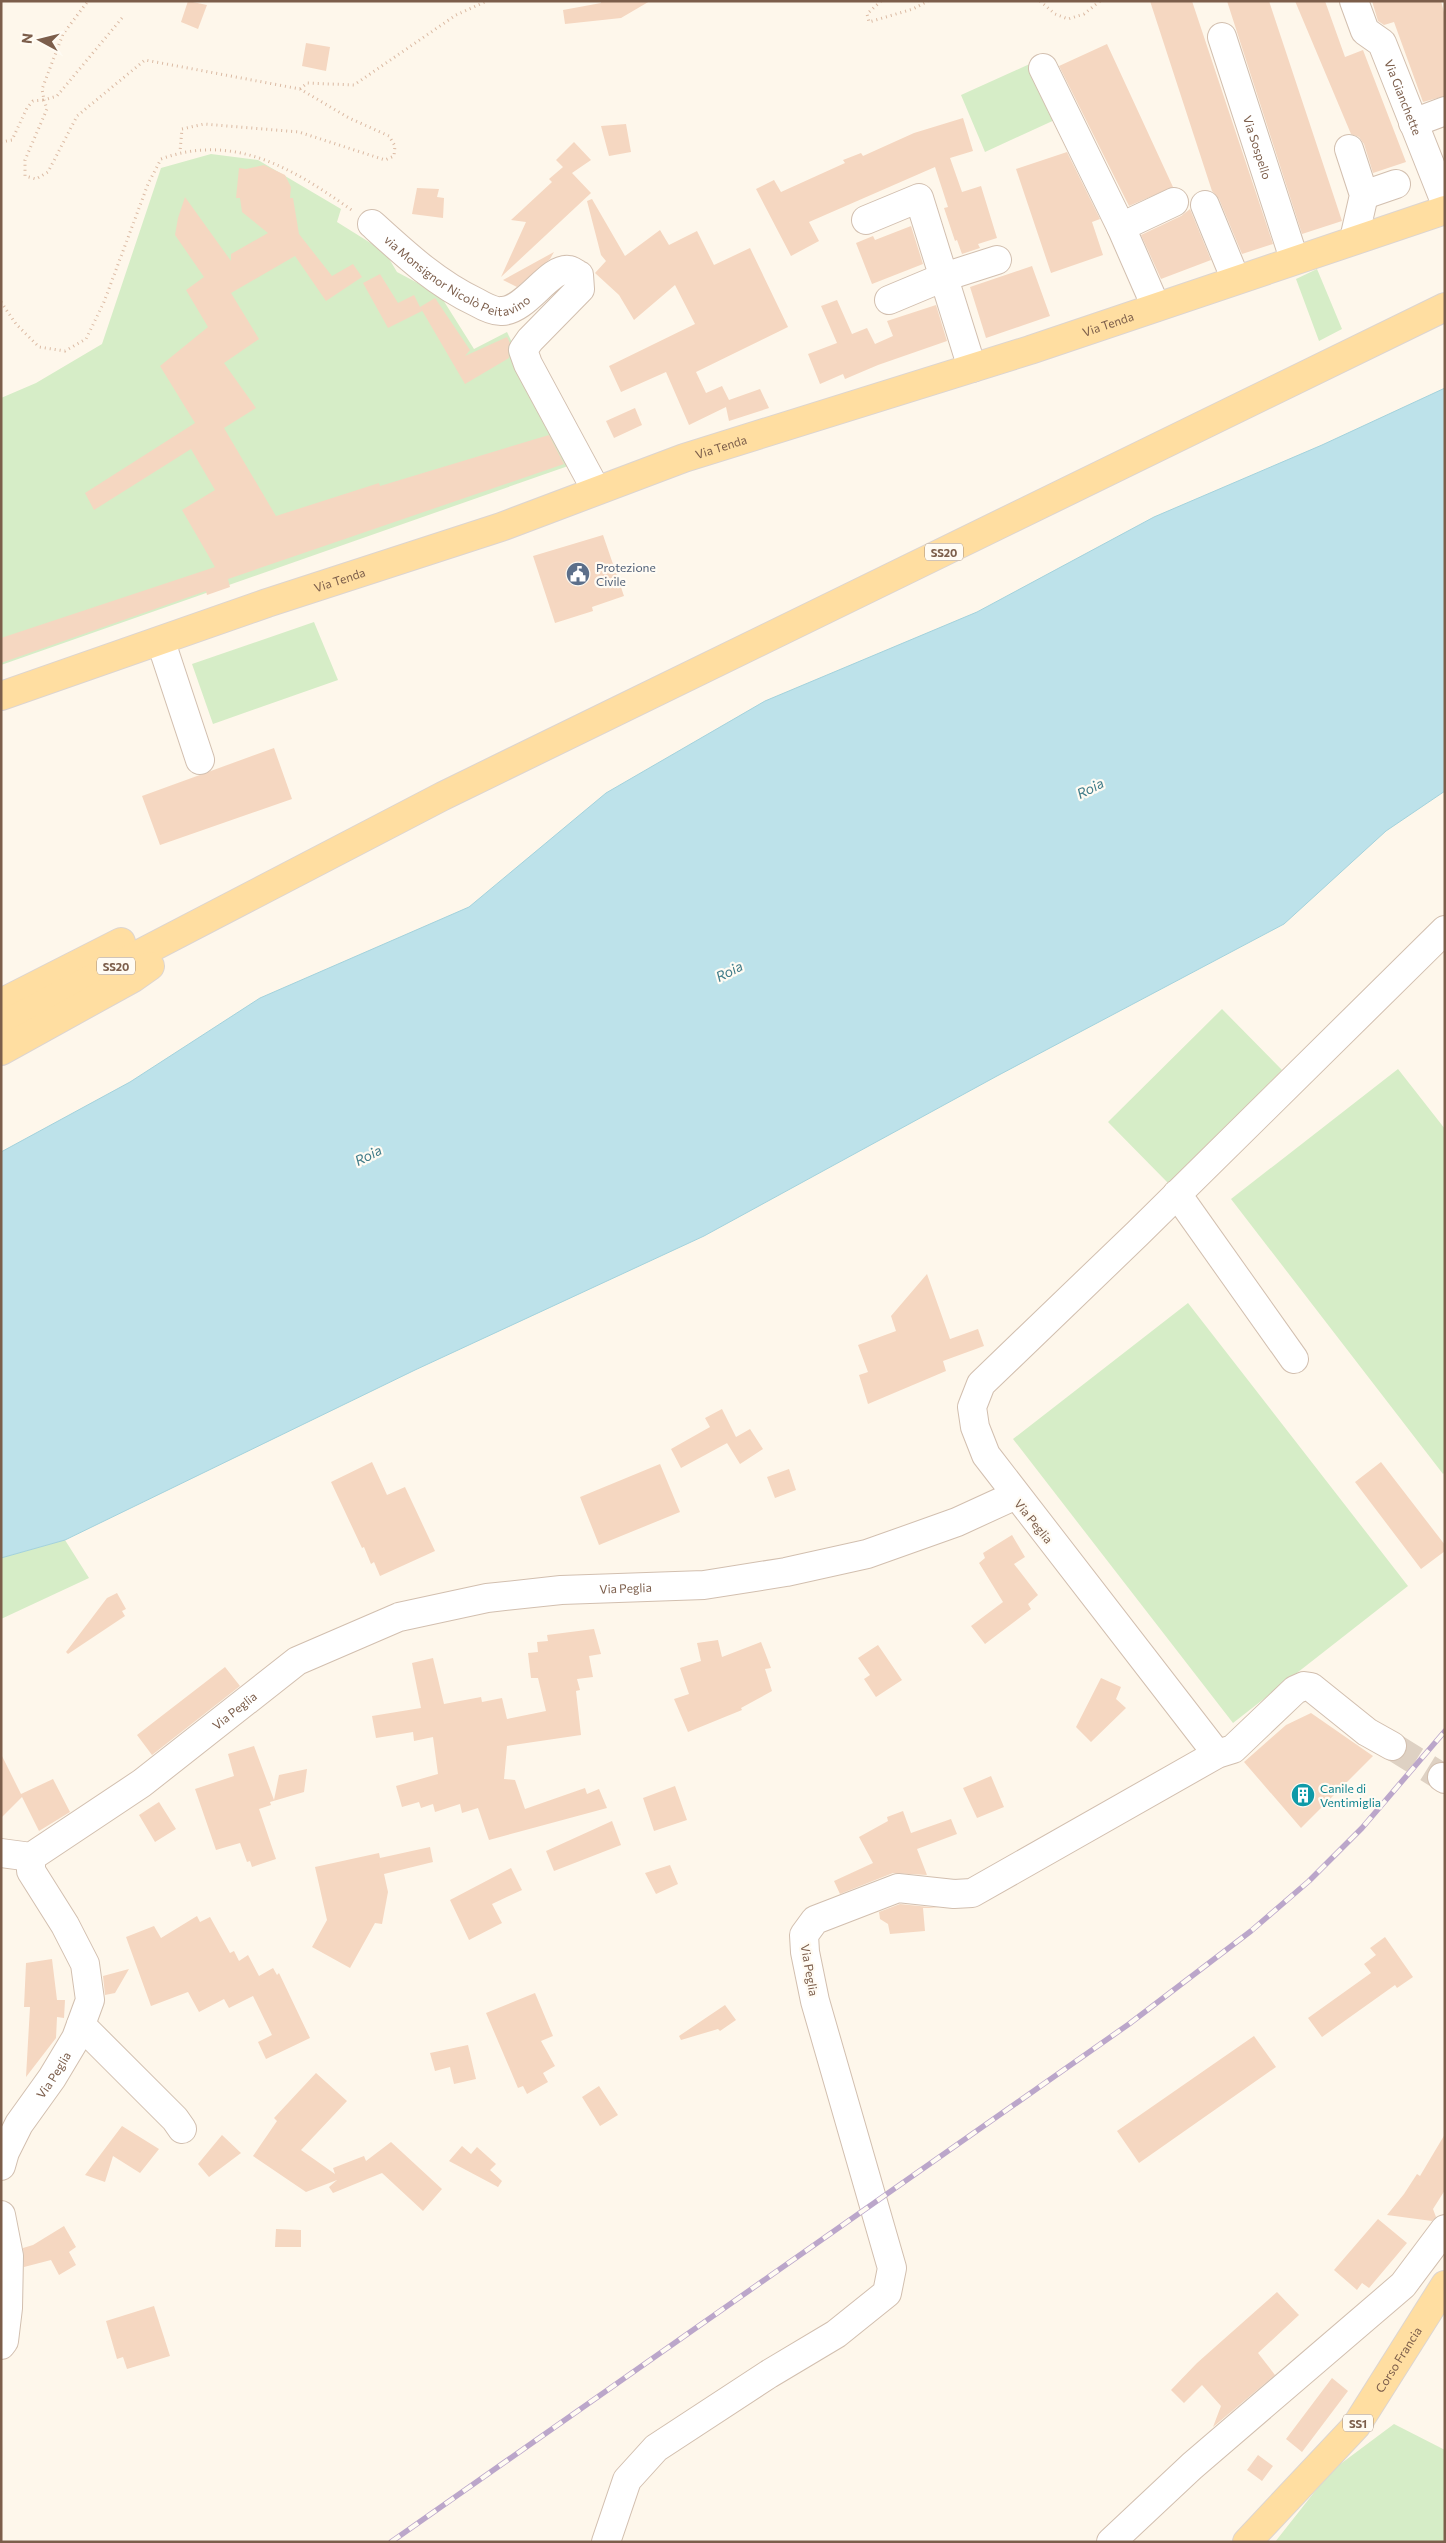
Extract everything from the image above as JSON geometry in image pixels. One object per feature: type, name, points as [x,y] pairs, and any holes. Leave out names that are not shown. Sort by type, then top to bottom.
[{"type":"main road","name":"Via Tenda","points":[[1,696],[276,600],[501,527],[684,458],[972,368],[1236,278],[1445,210]]},
{"type":"main road","name":"SS20","points":[[1,1026],[443,796],[1445,307]]},
{"type":"main road","points":[[1,1003],[136,935],[231,906]]},
{"type":"main road","points":[[1,1051],[134,978],[231,906]]},
{"type":"main road","name":"Corso Francia","points":[[1247,2542],[1356,2426],[1445,2284]]},
{"type":"street","name":"Via Gianchette","points":[[1354,1],[1365,31],[1382,43],[1445,202]]},
{"type":"street","name":"Via Sospello","points":[[1222,37],[1294,259]]},
{"type":"street","points":[[1044,68],[1121,227],[1156,306]]},
{"type":"street","points":[[1413,123],[1445,111]]},
{"type":"street","points":[[1349,149],[1364,195],[1354,239]]},
{"type":"street","points":[[1364,195],[1396,184]]},
{"type":"street","points":[[866,220],[919,198],[972,368]]},
{"type":"street","points":[[1121,227],[1174,202]]},
{"type":"street","points":[[1205,205],[1236,278]]},
{"type":"street","name":"via Monsignor Nicolò Peitavino","points":[[372,224],[421,268],[451,290],[501,312],[519,306],[559,271],[569,270],[579,275],[580,289],[530,340],[523,350],[528,364],[596,490]]},
{"type":"street","points":[[889,300],[944,277],[997,260]]},
{"type":"street","points":[[160,642],[200,760]]},
{"type":"street","points":[[1016,1495],[986,1455],[975,1427],[972,1407],[982,1384],[1178,1194],[1445,930]]},
{"type":"street","points":[[1178,1194],[1294,1359]]},
{"type":"street","name":"Via Peglia","points":[[2,2158],[19,2124],[52,2078],[76,2038],[90,2000],[85,1964],[65,1925],[30,1871],[31,1857],[142,1783],[297,1661],[399,1617],[496,1597],[561,1590],[704,1585],[786,1572],[867,1554],[957,1522],[1016,1495],[1217,1754],[972,1893],[954,1894],[898,1888],[815,1920],[804,1935],[805,1952],[816,2001],[892,2268],[887,2293],[836,2334],[768,2374],[656,2448],[626,2480],[606,2542]]},
{"type":"street","points":[[1217,1754],[1233,1749],[1295,1690],[1304,1686],[1311,1687],[1367,1732],[1392,1746]]},
{"type":"street","points":[[1,1853],[31,1857]]},
{"type":"street","points":[[81,2025],[175,2119],[182,2129]]},
{"type":"street","points":[[1,2215],[9,2256],[8,2308],[4,2341],[1,2344]]},
{"type":"street","points":[[1111,2542],[1192,2466],[1403,2285],[1445,2229]]},
{"type":"path","points":[[88,1],[63,34],[42,89],[47,109],[25,160],[25,176],[36,179],[48,172],[78,116],[145,60],[300,89],[349,118],[389,136],[395,146],[394,156],[385,160],[299,132],[204,124],[182,129],[180,152]]},
{"type":"path","points":[[300,89],[307,83],[354,85],[456,15],[487,1]]},
{"type":"path","points":[[881,1],[867,14],[869,22],[913,9],[928,1]]},
{"type":"path","points":[[1040,1],[1055,14],[1068,19],[1084,14],[1100,1]]},
{"type":"path","points":[[1,142],[12,140],[27,108],[34,101],[57,96],[122,18]]},
{"type":"path","points":[[1,302],[16,324],[39,347],[65,351],[86,339],[104,302],[148,184],[161,159],[180,152],[208,148],[237,151],[262,157],[334,197],[372,224]]},
{"type":"green space","points":[[1034,62],[1059,118],[985,152],[961,95]]},
{"type":"green space","points":[[211,154],[258,160],[341,209],[337,222],[385,252],[397,272],[440,295],[474,349],[507,332],[571,465],[1,665],[1,398],[36,383],[102,344],[161,168]]},
{"type":"green space","points":[[1317,269],[1342,329],[1319,341],[1296,279]]},
{"type":"green space","points":[[314,622],[338,680],[213,724],[192,664]]},
{"type":"green space","points":[[1222,1009],[1282,1070],[1168,1183],[1108,1122]]},
{"type":"green space","points":[[1398,1069],[1445,1129],[1445,1472],[1443,1474],[1231,1199]]},
{"type":"green space","points":[[1188,1303],[1408,1586],[1233,1723],[1013,1439]]},
{"type":"green space","points":[[65,1540],[89,1578],[1,1619],[1,1558]]},
{"type":"green space","points":[[1394,2424],[1445,2450],[1445,2542],[1275,2542],[1331,2471]]},
{"type":"water","name":"Roia","points":[[1445,388],[1445,791],[1386,831],[1284,924],[997,1076],[704,1236],[415,1370],[65,1540],[1,1558],[1,1152],[130,1082],[260,998],[469,907],[606,793],[765,701],[977,612],[1154,517],[1322,445]]},
{"type":"building","points":[[188,1],[207,5],[198,29],[181,22]]},
{"type":"building","points":[[601,1],[650,1],[621,18],[565,24],[563,10],[601,3]]},
{"type":"building","points":[[1150,1],[1192,1],[1273,244],[1242,254],[1219,199],[1212,191]]},
{"type":"building","points":[[1227,1],[1269,1],[1342,221],[1302,234]]},
{"type":"building","points":[[1295,1],[1325,1],[1345,57],[1363,50],[1406,162],[1373,173],[1364,144],[1359,137],[1351,134]]},
{"type":"building","points":[[1372,1],[1441,1],[1445,16],[1445,96],[1423,102],[1394,22],[1384,25],[1378,21]]},
{"type":"building","points":[[306,43],[330,47],[326,71],[302,66]]},
{"type":"building","points":[[1107,44],[1173,187],[1129,206],[1059,66]]},
{"type":"building","points":[[963,118],[973,151],[950,158],[962,192],[981,186],[997,238],[978,244],[980,248],[962,254],[957,240],[955,241],[944,208],[948,207],[935,167],[809,222],[819,241],[791,256],[756,189],[774,180],[781,192],[845,163],[843,160],[861,153],[863,156],[914,133]]},
{"type":"building","points":[[626,124],[631,152],[609,156],[601,126]]},
{"type":"building","points":[[574,142],[591,160],[572,173],[591,193],[501,277],[526,222],[511,220],[552,182],[549,179],[563,167],[556,160]]},
{"type":"building","points":[[1067,152],[1100,219],[1092,222],[1103,255],[1051,273],[1016,169]]},
{"type":"building","points":[[264,165],[285,175],[291,187],[290,198],[293,198],[299,234],[332,276],[353,264],[362,277],[326,301],[295,256],[231,293],[259,339],[224,363],[256,408],[224,428],[276,516],[379,483],[380,486],[549,435],[564,464],[228,579],[230,587],[207,595],[206,591],[1,663],[1,638],[215,567],[182,510],[215,490],[191,449],[94,510],[85,493],[195,423],[160,366],[208,327],[186,290],[204,277],[175,235],[178,218],[185,197],[231,261],[231,254],[268,233],[242,212],[240,198],[236,198],[239,168],[246,169]]},
{"type":"building","points":[[417,188],[439,189],[437,197],[444,198],[443,218],[412,214]]},
{"type":"building","points":[[592,199],[625,256],[660,230],[669,245],[697,231],[714,265],[750,248],[788,327],[696,372],[706,393],[722,386],[729,400],[760,389],[769,408],[729,421],[726,407],[689,425],[666,372],[621,392],[609,366],[695,324],[675,285],[634,320],[619,295],[595,273],[606,261],[601,255],[587,201]]},
{"type":"building","points":[[1190,209],[1211,260],[1161,279],[1141,235],[1181,216]]},
{"type":"building","points":[[911,226],[923,264],[872,284],[856,243],[873,236],[875,240]]},
{"type":"building","points":[[554,252],[550,259],[517,287],[503,280]]},
{"type":"building","points":[[1032,266],[1050,316],[986,338],[970,287]]},
{"type":"building","points":[[380,274],[398,303],[414,295],[422,311],[388,328],[363,283]]},
{"type":"building","points":[[435,298],[470,350],[465,356],[507,337],[510,343],[508,348],[509,358],[465,384],[420,307]]},
{"type":"building","points":[[837,300],[852,334],[867,328],[875,344],[893,336],[887,321],[936,305],[947,341],[878,365],[845,379],[843,374],[820,384],[808,354],[837,343],[821,306]]},
{"type":"building","points":[[635,408],[642,425],[614,438],[606,421]]},
{"type":"building","name":"Protezione Civile","points":[[603,535],[624,596],[592,607],[593,611],[555,623],[533,556]]},
{"type":"building","points":[[274,748],[292,799],[160,845],[142,796]]},
{"type":"building","points":[[927,1274],[950,1339],[978,1329],[984,1346],[943,1361],[946,1371],[868,1404],[859,1375],[868,1372],[858,1345],[896,1331],[891,1316]]},
{"type":"building","points":[[722,1409],[736,1437],[750,1429],[763,1449],[740,1464],[727,1443],[681,1468],[671,1449],[710,1427],[705,1418]]},
{"type":"building","points":[[372,1462],[387,1495],[405,1487],[435,1551],[380,1576],[374,1562],[371,1564],[364,1547],[362,1548],[331,1482]]},
{"type":"building","points":[[1381,1462],[1445,1545],[1445,1551],[1421,1569],[1355,1482]]},
{"type":"building","points":[[660,1464],[680,1512],[599,1545],[580,1497]]},
{"type":"building","points":[[789,1469],[796,1490],[775,1498],[767,1477]]},
{"type":"building","points":[[1012,1535],[1025,1557],[1014,1564],[1038,1595],[1028,1604],[1031,1609],[985,1644],[971,1626],[1003,1602],[979,1563],[985,1558],[983,1553]]},
{"type":"building","points":[[117,1593],[126,1609],[122,1611],[125,1616],[68,1654],[66,1652],[107,1598]]},
{"type":"building","points":[[594,1629],[601,1654],[589,1656],[593,1677],[577,1679],[580,1690],[576,1691],[581,1735],[507,1746],[504,1779],[515,1780],[525,1809],[585,1788],[587,1794],[599,1789],[607,1808],[489,1840],[478,1808],[462,1813],[460,1804],[435,1812],[433,1804],[421,1808],[419,1802],[402,1807],[396,1786],[438,1774],[433,1737],[414,1741],[413,1732],[376,1738],[372,1716],[421,1708],[412,1663],[433,1658],[444,1704],[481,1697],[482,1702],[502,1698],[507,1719],[546,1711],[538,1678],[531,1678],[528,1653],[538,1652],[537,1642],[548,1641],[547,1635]]},
{"type":"building","points":[[718,1640],[722,1657],[761,1642],[771,1668],[765,1669],[772,1691],[741,1708],[742,1710],[688,1732],[674,1699],[689,1694],[680,1668],[701,1661],[697,1643]]},
{"type":"building","points":[[878,1645],[902,1680],[876,1697],[864,1679],[870,1675],[858,1658]]},
{"type":"building","points":[[225,1667],[240,1686],[152,1755],[137,1735]]},
{"type":"building","points":[[1101,1678],[1121,1687],[1116,1699],[1126,1708],[1091,1742],[1076,1727]]},
{"type":"building","name":"Canile di Ventimiglia","points":[[1311,1713],[1373,1756],[1301,1828],[1244,1762],[1286,1725]]},
{"type":"building","points":[[254,1746],[274,1800],[279,1775],[307,1769],[304,1792],[270,1802],[271,1805],[259,1809],[276,1859],[252,1867],[250,1861],[247,1862],[240,1843],[216,1850],[195,1789],[234,1776],[228,1754]]},
{"type":"building","points":[[1,1754],[21,1794],[53,1779],[70,1812],[39,1831],[22,1797],[1,1818]]},
{"type":"building","points":[[991,1776],[1004,1807],[977,1818],[963,1788]]},
{"type":"building","points":[[675,1786],[687,1820],[654,1831],[643,1798]]},
{"type":"building","points":[[159,1802],[176,1829],[155,1842],[139,1815]]},
{"type":"building","points":[[903,1811],[911,1833],[951,1819],[957,1834],[917,1849],[927,1875],[893,1873],[840,1894],[834,1881],[873,1863],[859,1837],[888,1821],[887,1817]]},
{"type":"building","points":[[612,1821],[621,1845],[554,1871],[546,1851]]},
{"type":"building","points":[[430,1847],[433,1862],[384,1874],[388,1892],[382,1924],[375,1923],[350,1968],[312,1947],[327,1920],[315,1867],[379,1853],[380,1858]]},
{"type":"building","points":[[670,1865],[678,1884],[656,1894],[645,1873]]},
{"type":"building","points":[[511,1868],[522,1890],[492,1904],[502,1923],[469,1940],[450,1900]]},
{"type":"building","points":[[900,1904],[939,1908],[923,1908],[925,1931],[890,1934],[888,1924],[880,1919],[879,1912]]},
{"type":"building","points":[[197,1916],[200,1922],[210,1917],[230,1953],[234,1951],[239,1961],[248,1955],[259,1976],[273,1968],[277,1975],[279,1973],[310,2038],[266,2059],[258,2042],[272,2035],[253,1996],[229,2008],[224,1999],[199,2012],[188,1992],[151,2006],[126,1937],[154,1926],[161,1938]]},
{"type":"building","points":[[1385,1937],[1413,1977],[1397,1988],[1395,1985],[1322,2037],[1308,2018],[1371,1973],[1364,1964],[1376,1955],[1370,1948]]},
{"type":"building","points":[[52,1959],[57,2000],[65,2000],[64,2018],[57,2017],[56,2038],[26,2077],[30,2007],[24,2007],[26,1963]]},
{"type":"building","points":[[129,1969],[115,1993],[105,1995],[103,1976]]},
{"type":"building","points":[[535,1993],[553,2036],[541,2041],[555,2066],[543,2073],[548,2082],[527,2094],[523,2086],[518,2088],[486,2013]]},
{"type":"building","points":[[725,2005],[736,2020],[720,2031],[718,2029],[681,2040],[679,2036]]},
{"type":"building","points":[[1254,2036],[1276,2067],[1139,2163],[1117,2131]]},
{"type":"building","points":[[468,2045],[476,2079],[454,2084],[450,2067],[435,2071],[430,2053]]},
{"type":"building","points":[[316,2073],[347,2101],[301,2150],[335,2174],[333,2168],[364,2156],[366,2161],[391,2142],[442,2189],[423,2211],[382,2173],[333,2193],[329,2187],[337,2180],[306,2192],[253,2156],[277,2121],[274,2118]]},
{"type":"building","points":[[599,2086],[618,2115],[600,2126],[582,2097]]},
{"type":"building","points":[[122,2126],[159,2149],[140,2173],[113,2156],[105,2182],[85,2175]]},
{"type":"building","points":[[1445,2134],[1445,2190],[1433,2209],[1436,2217],[1432,2221],[1387,2215],[1417,2174],[1420,2176]]},
{"type":"building","points":[[222,2135],[241,2153],[209,2177],[198,2164]]},
{"type":"building","points":[[462,2146],[471,2154],[477,2147],[496,2164],[490,2170],[502,2181],[498,2187],[449,2161]]},
{"type":"building","points":[[1378,2219],[1407,2243],[1369,2288],[1362,2283],[1357,2290],[1334,2270]]},
{"type":"building","points":[[64,2226],[76,2247],[69,2252],[76,2265],[59,2275],[51,2260],[24,2267],[23,2248],[33,2245]]},
{"type":"building","points":[[276,2229],[301,2230],[301,2247],[275,2247]]},
{"type":"building","points":[[1277,2292],[1299,2315],[1258,2353],[1275,2375],[1213,2427],[1221,2406],[1202,2385],[1184,2403],[1171,2390],[1197,2363]]},
{"type":"building","points":[[154,2306],[170,2356],[127,2369],[123,2357],[117,2359],[106,2321]]},
{"type":"building","points":[[1332,2378],[1348,2391],[1302,2452],[1286,2439]]},
{"type":"building","points":[[1258,2455],[1273,2466],[1262,2481],[1247,2470]]},
{"type":"tunnel","points":[[1392,1746],[1442,1777]]},
{"type":"railway","points":[[391,2542],[1129,2024],[1251,1931],[1309,1881],[1362,1828],[1445,1731]]},
{"type":"place","name":"Protezione Civile","points":[[578,574]]},
{"type":"place","name":"Canile di Ventimiglia","points":[[1303,1795]]}]
